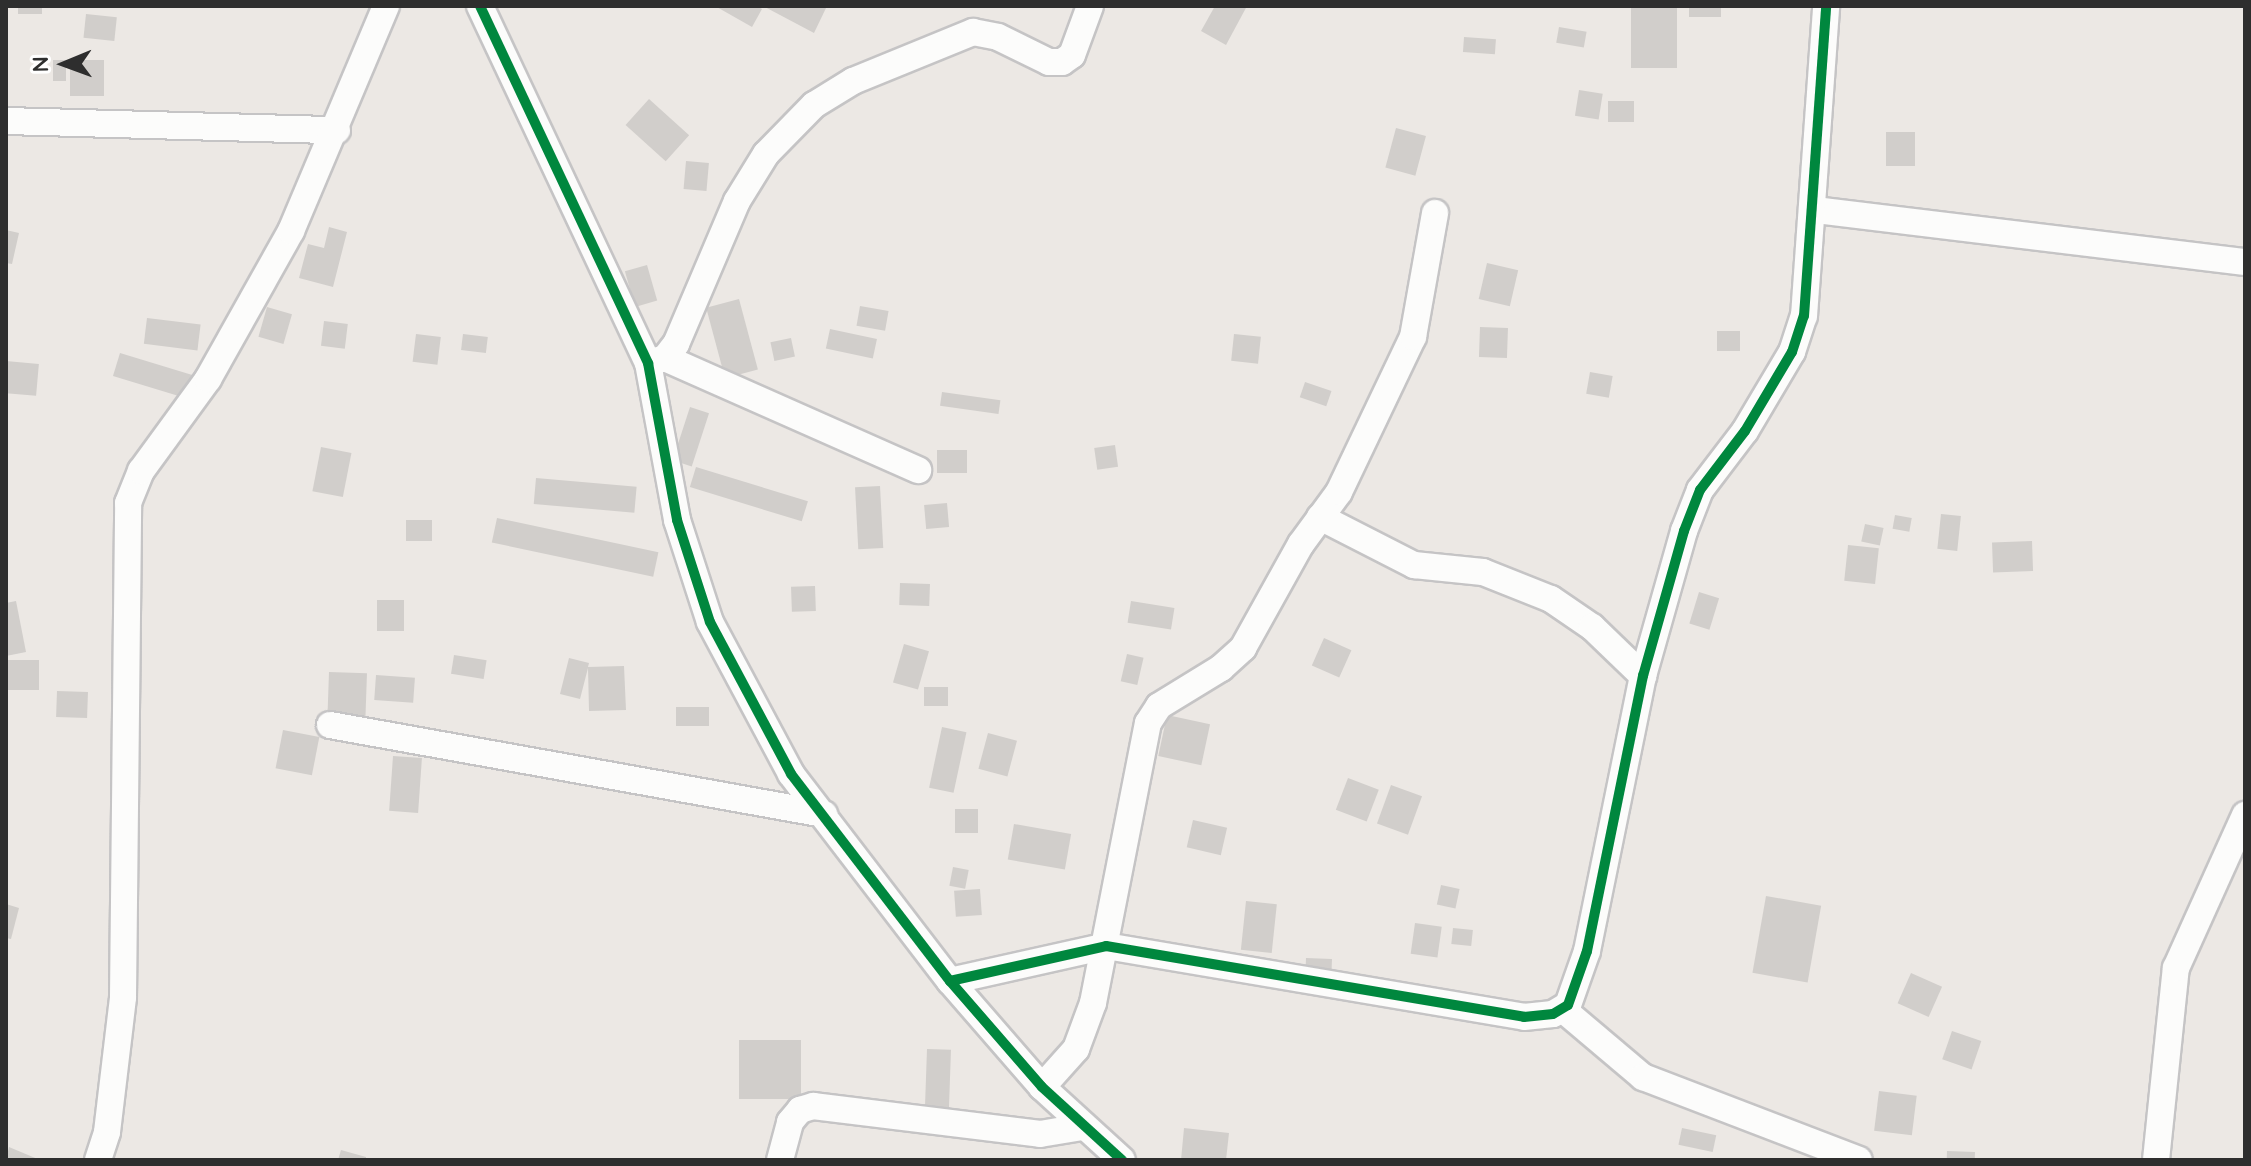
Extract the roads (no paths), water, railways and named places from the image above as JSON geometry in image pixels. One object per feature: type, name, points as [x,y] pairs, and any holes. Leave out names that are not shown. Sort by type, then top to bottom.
[{"type":"street","points":[[98,1160],[107,1132],[123,997],[128,503],[141,471],[208,379],[276,258],[337,130],[386,6]]},
{"type":"street","points":[[480,6],[657,360],[677,520],[710,622],[791,774],[950,981],[1042,1087],[1082,1127],[1122,1160]]},
{"type":"street","points":[[657,360],[689,319],[737,201],[766,154],[814,105],[853,81],[973,32],[998,37],[1049,62],[1062,62],[1072,55],[1090,6]]},
{"type":"street","points":[[1826,6],[1815,210],[1804,316],[1792,352],[1745,431],[1700,490],[1643,676],[1584,963],[1566,1012],[1643,1077],[1859,1160]]},
{"type":"street","points":[[6,121],[337,130]]},
{"type":"street","points":[[1815,210],[2245,262]]},
{"type":"street","points":[[1042,1087],[1076,1049],[1093,1003],[1148,723],[1159,706],[1221,668],[1243,648],[1320,517],[1339,492],[1413,337],[1435,213]]},
{"type":"street","points":[[657,360],[918,470]]},
{"type":"street","points":[[1320,517],[1414,565],[1483,572],[1551,599],[1592,627],[1643,676]]},
{"type":"street","points":[[330,725],[824,814]]},
{"type":"street","points":[[2156,1160],[2176,968],[2245,815]]},
{"type":"street","points":[[950,981],[1106,946],[1524,1017],[1553,1014],[1568,1005]]},
{"type":"street","points":[[780,1160],[790,1122],[813,1106],[1040,1134],[1082,1127]]}]
